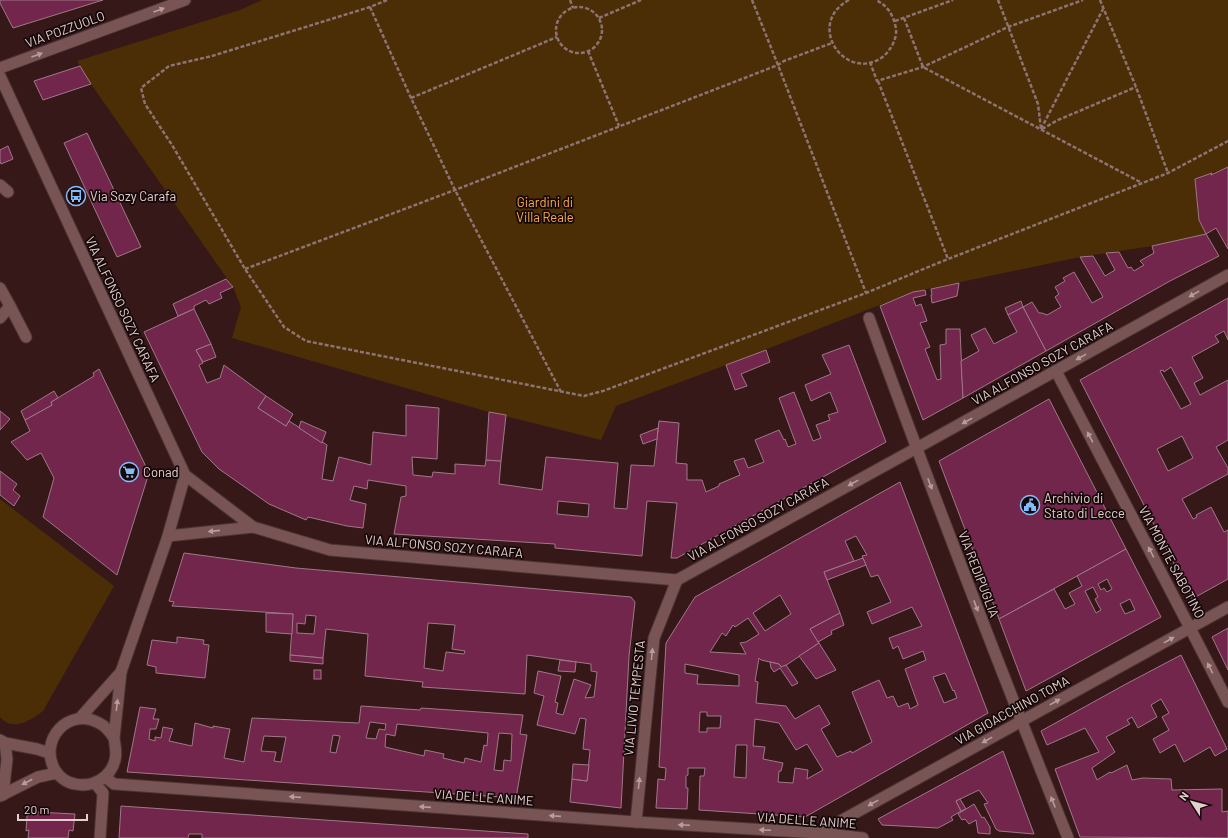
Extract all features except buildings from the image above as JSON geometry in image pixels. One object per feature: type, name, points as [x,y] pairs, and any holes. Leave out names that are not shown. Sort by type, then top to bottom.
[{"type":"street","name":"VIA POZZUOLO","points":[[0,68],[185,0]]},
{"type":"street","name":"VIA ALFONSO SOZY CARAFA","points":[[1,79],[185,476],[253,527],[330,550],[677,580],[1228,275]]},
{"type":"street","points":[[0,288],[26,337]]},
{"type":"street","points":[[0,318],[10,306]]},
{"type":"street","name":"VIA REDIPUGLIA","points":[[869,318],[916,448],[1021,721],[1068,838]]},
{"type":"street","name":"VIA MONTE SABOTINO","points":[[1056,371],[1228,702]]},
{"type":"street","points":[[114,738],[100,723],[91,719],[80,718],[70,721],[62,726],[55,734],[51,743],[49,753],[51,764],[64,780],[74,784],[85,785],[100,780],[111,769],[115,759],[116,748],[114,738],[121,672],[168,536],[185,476]]},
{"type":"street","name":"VIA ALFONSO SOZY CARAFA","points":[[168,536],[253,527]]},
{"type":"street","name":"VIA LIVIO TEMPESTA","points":[[636,822],[654,638],[677,580]]},
{"type":"street","name":"VIA GIOACCHINO TOMA","points":[[814,836],[1228,607]]},
{"type":"street","points":[[80,718],[121,672]]},
{"type":"street","points":[[1,796],[7,759],[2,742],[49,753]]},
{"type":"street","points":[[1,796],[38,777],[57,773]]},
{"type":"street","points":[[100,780],[103,793],[100,838]]},
{"type":"street","name":"VIA DELLE ANIME","points":[[100,780],[114,784],[723,828],[814,836],[863,838]]},
{"type":"street","points":[[723,828],[732,838]]},
{"type":"path","points":[[387,0],[370,7],[212,56],[169,66],[141,88],[145,104],[172,145],[245,269],[284,328],[306,341],[584,396],[603,391],[866,293],[948,259],[1168,173],[1228,141]]},
{"type":"path","points":[[570,0],[574,8]]},
{"type":"path","points":[[599,18],[641,0]]},
{"type":"path","points":[[752,0],[866,293]]},
{"type":"path","points":[[849,0],[835,11],[829,31],[837,52],[846,59],[857,63],[879,60],[888,52],[894,43],[896,32],[895,20],[883,3],[876,0]]},
{"type":"path","points":[[895,20],[953,0]]},
{"type":"path","points":[[998,0],[1038,104],[1041,130]]},
{"type":"path","points":[[878,81],[922,67],[1008,27],[1083,0]]},
{"type":"path","points":[[1100,0],[1136,88],[1168,173]]},
{"type":"path","points":[[370,7],[455,190],[561,392]]},
{"type":"path","points":[[581,7],[588,8],[599,18],[602,24],[600,40],[588,51],[573,52],[566,49],[560,43],[556,29],[561,16],[567,11],[581,7]]},
{"type":"path","points":[[1041,130],[1103,8]]},
{"type":"path","points":[[904,18],[922,67],[1142,183]]},
{"type":"path","points":[[411,98],[557,36]]},
{"type":"path","points":[[245,269],[455,190],[778,65],[784,61],[832,42]]},
{"type":"path","points":[[588,51],[619,126]]},
{"type":"path","points":[[870,62],[948,259]]},
{"type":"path","points":[[1041,130],[1058,120],[1136,88]]},
{"type":"green space","name":"Giardini di Villa Reale","points":[[262,0],[1228,0],[1228,167],[1195,179],[1199,220],[1206,234],[1152,246],[1080,257],[913,292],[616,406],[601,440],[489,412],[232,338],[241,307],[233,287],[91,84],[77,61],[240,10]]},
{"type":"green space","points":[[0,499],[114,586],[43,711],[27,722],[18,724],[8,723],[0,717]]},
{"type":"place","name":"Via Sozy Carafa","points":[[76,196]]},
{"type":"place","name":"Conad","points":[[129,472]]},
{"type":"place","name":"Archivio di Stato di Lecce","points":[[1030,505]]}]
